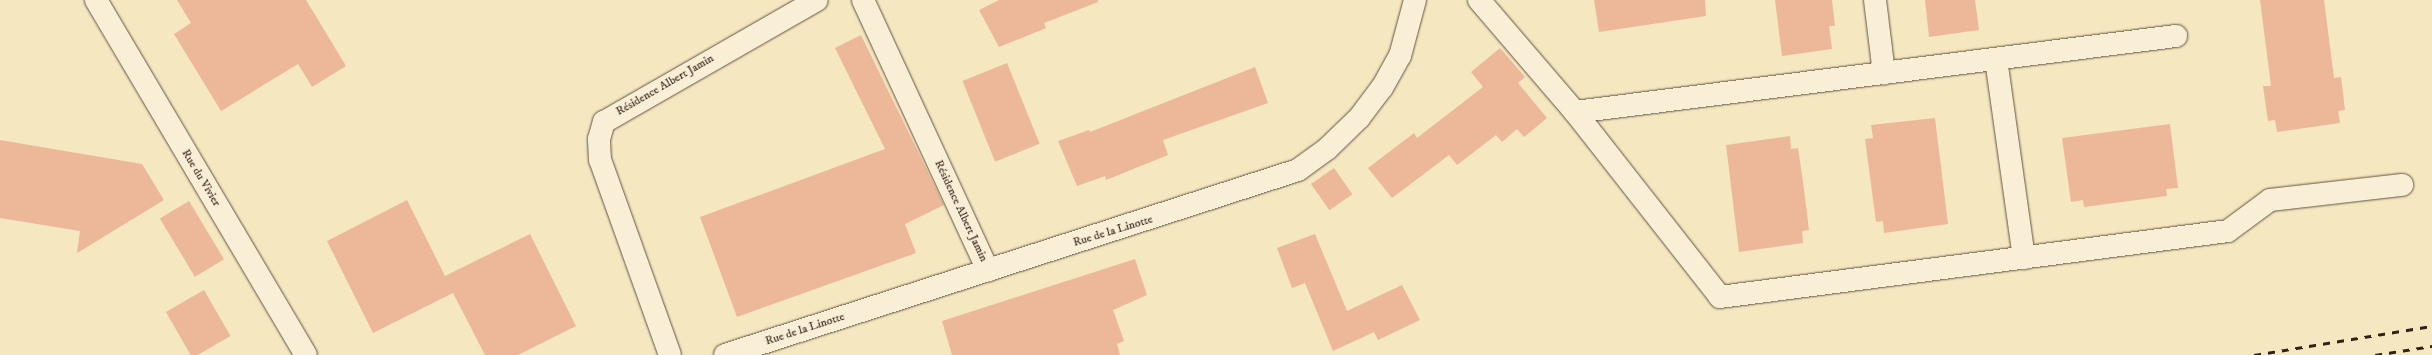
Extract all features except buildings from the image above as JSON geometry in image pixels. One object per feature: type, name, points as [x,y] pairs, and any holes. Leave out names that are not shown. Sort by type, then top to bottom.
[{"type":"street","name":"Rue du Vivier","points":[[96,0],[306,355]]},
{"type":"street","name":"Résidence Albert Jamin","points":[[670,355],[600,160],[599,139],[604,122],[816,0]]},
{"type":"street","name":"Résidence Albert Jamin","points":[[863,0],[988,270]]},
{"type":"street","name":"Rue de la Linotte","points":[[725,355],[1298,170],[1327,149],[1359,118],[1382,88],[1400,56],[1415,0]]},
{"type":"street","points":[[1479,0],[1575,112],[1720,297],[2228,231],[2270,200],[2402,185]]},
{"type":"street","points":[[1876,0],[1884,73]]},
{"type":"street","points":[[1575,112],[2176,36]]},
{"type":"street","points":[[1996,59],[2024,258]]},
{"type":"railway","points":[[2254,355],[2432,326]]},
{"type":"railway","points":[[2375,355],[2432,346]]}]
